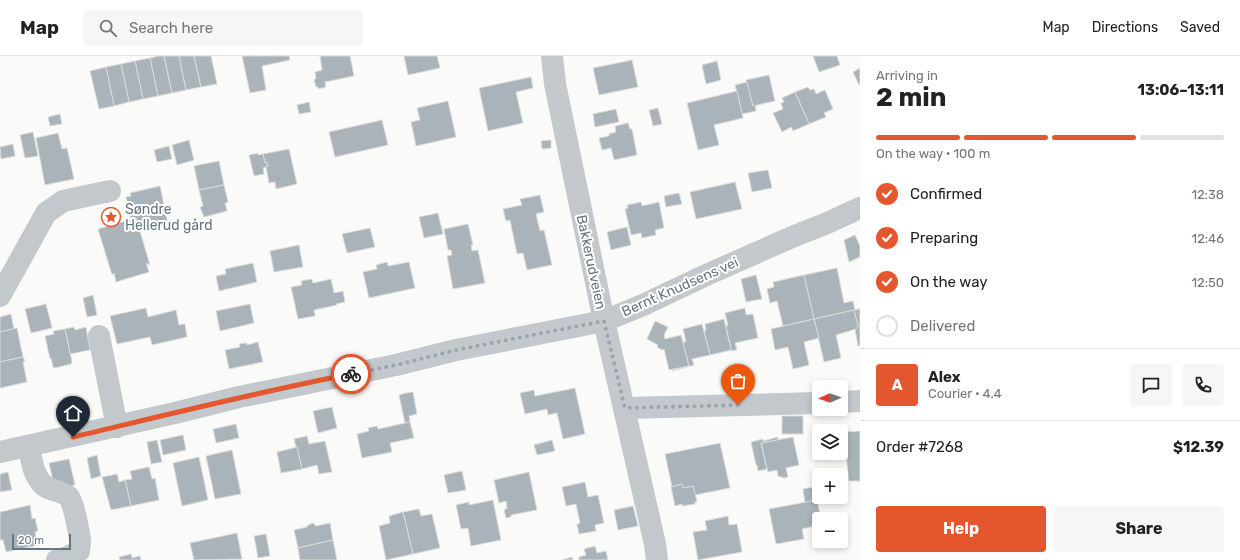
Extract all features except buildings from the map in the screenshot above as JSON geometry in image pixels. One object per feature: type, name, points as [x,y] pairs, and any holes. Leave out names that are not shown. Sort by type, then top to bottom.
[{"type":"street","name":"Bakkerudveien","points":[[552,56],[555,84],[566,142],[604,321],[655,544],[657,560]]},
{"type":"street","points":[[0,296],[46,213],[63,201],[110,191]]},
{"type":"street","name":"Bernt Knudsens vei","points":[[0,452],[239,397],[396,365],[456,350],[604,321],[643,305],[792,236],[825,224],[860,208]]},
{"type":"street","points":[[99,336],[117,426]]},
{"type":"street","points":[[848,402],[860,401]]},
{"type":"street","points":[[625,408],[812,403]]},
{"type":"street","points":[[29,446],[35,474],[40,482],[48,489],[64,494],[70,498],[73,505],[80,541],[79,551],[68,557],[57,560]]},
{"type":"way so far","points":[[351,374],[396,365],[456,350],[604,321],[625,408],[738,405]]},
{"type":"place","name":"Søndre Hellerud gård","points":[[111,217]]},
{"type":"route","points":[[73,437],[239,397],[351,374]]}]
